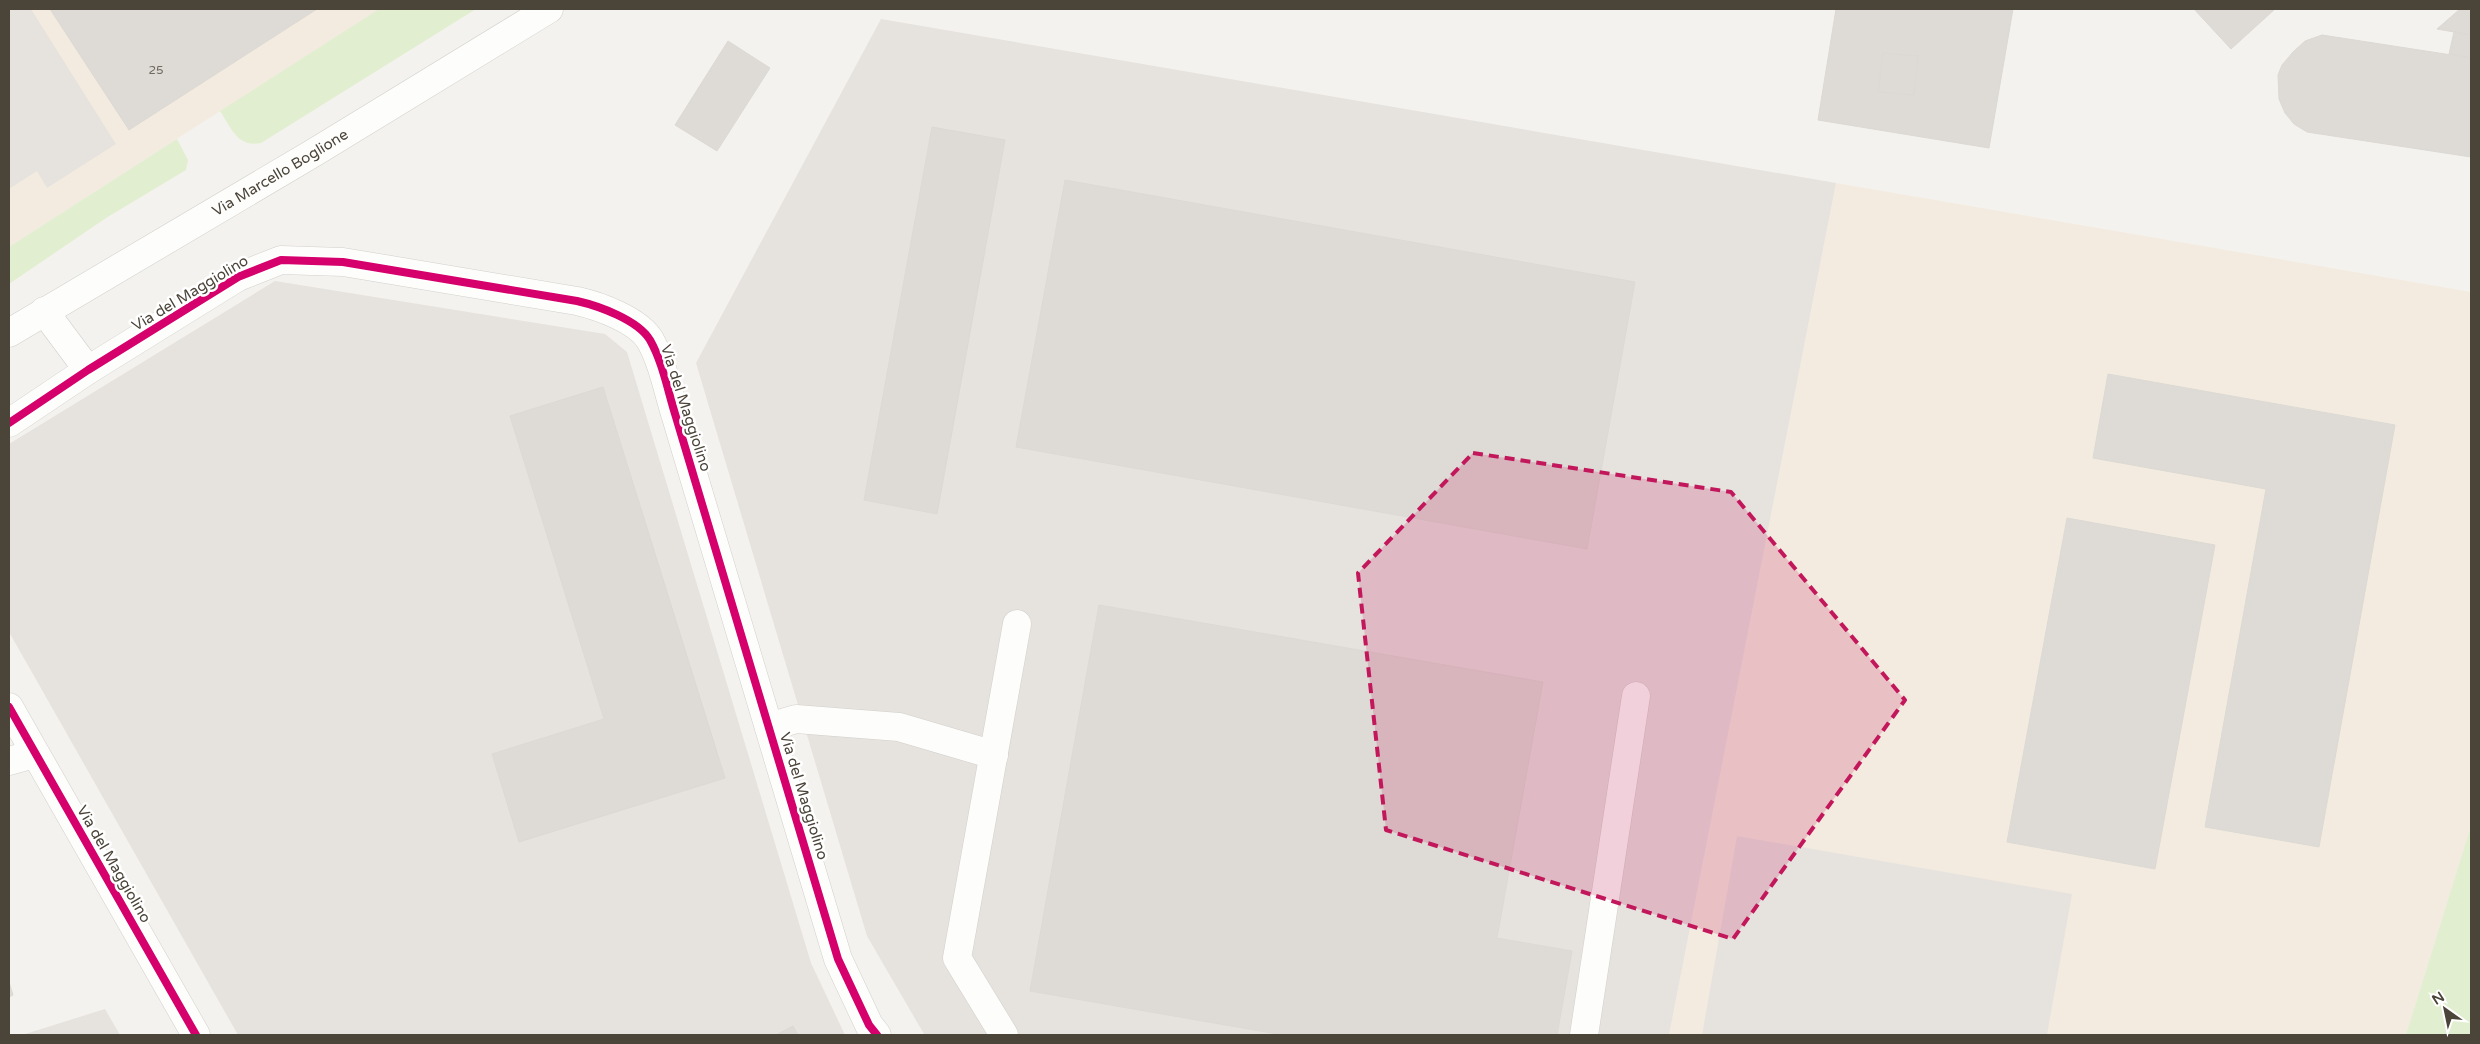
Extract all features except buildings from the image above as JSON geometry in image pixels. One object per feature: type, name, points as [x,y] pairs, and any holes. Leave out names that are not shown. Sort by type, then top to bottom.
[{"type":"street","name":"Via Marcello Boglione","points":[[9,333],[315,152],[548,9]]},
{"type":"street","name":"Via del Maggiolino","points":[[9,423],[88,370],[238,277],[281,260],[343,262],[577,301],[608,311],[636,326],[650,340],[676,417],[838,959],[869,1026],[877,1035]]},
{"type":"street","points":[[44,311],[88,370]]},
{"type":"street","points":[[1004,1035],[956,958],[1017,624]]},
{"type":"street","points":[[1584,1035],[1636,696]]},
{"type":"street","name":"Via del Maggiolino","points":[[9,707],[34,754],[196,1035]]},
{"type":"street","points":[[769,728],[796,719],[899,727],[994,755]]},
{"type":"street","points":[[9,761],[34,754]]},
{"type":"highlighted area","points":[[1473,453],[1731,492],[1905,700],[1733,939],[1386,830],[1358,573]]},
{"type":"shaded area","points":[[9,9],[379,9],[9,247]]},
{"type":"shaded area","points":[[9,9],[31,9],[116,144],[47,188],[37,171],[9,189]]},
{"type":"shaded area","points":[[881,19],[1836,183],[1669,1035],[924,1034],[867,936],[696,363]]},
{"type":"shaded area","points":[[1836,183],[2471,292],[2471,826],[2406,1035],[1669,1035]]},
{"type":"shaded area","points":[[275,281],[605,334],[627,352],[811,963],[845,1035],[238,1035],[9,632],[9,444]]},
{"type":"shaded area","points":[[1737,836],[2072,894],[2047,1035],[1702,1035]]},
{"type":"shaded area","points":[[105,1009],[120,1035],[22,1035]]},
{"type":"green space","points":[[379,9],[476,9],[261,143],[246,143],[236,135],[220,111]]},
{"type":"green space","points":[[177,139],[188,160],[186,170],[106,218],[9,284],[9,247]]},
{"type":"green space","points":[[2471,826],[2471,1035],[2406,1035]]},
{"type":"cycle path","points":[[9,423],[88,370],[238,277],[281,260],[343,262],[577,301],[607,310],[637,326],[650,340],[662,368],[838,959],[869,1025],[877,1035]]},
{"type":"cycle path","points":[[9,707],[196,1035]]}]
